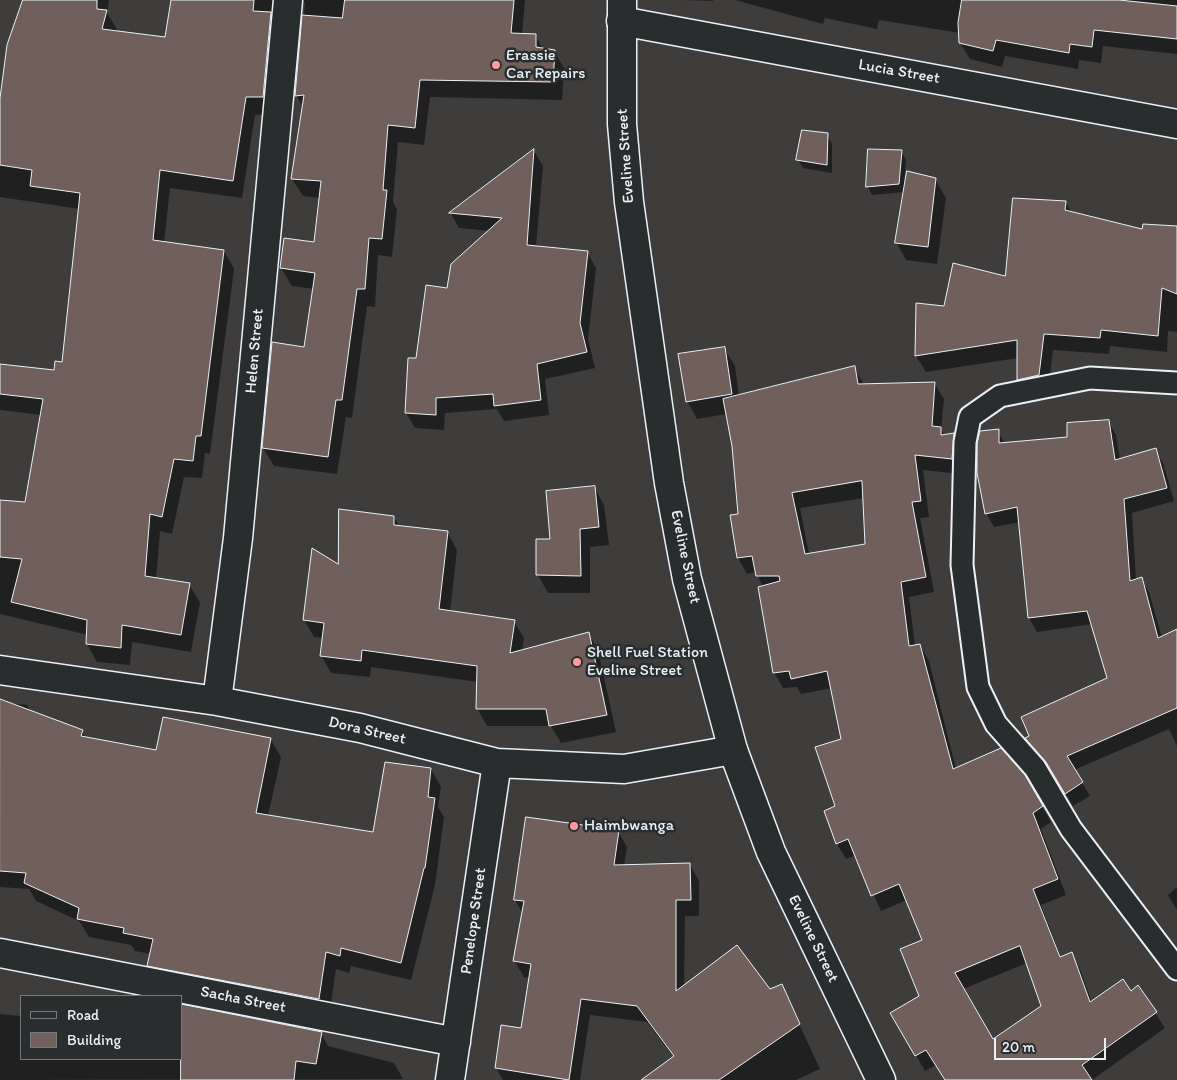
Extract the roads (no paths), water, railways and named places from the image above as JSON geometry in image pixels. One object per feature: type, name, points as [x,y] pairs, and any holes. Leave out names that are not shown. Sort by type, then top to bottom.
[{"type":"street","name":"Helen Street","points":[[218,701],[238,538],[288,0]]},
{"type":"street","name":"Lucia Street","points":[[622,10],[1177,124]]},
{"type":"street","name":"Eveline Street","points":[[622,10],[622,124],[629,202],[668,474],[687,579],[733,750],[771,852],[881,1080]]},
{"type":"street","name":"Dora Street","points":[[0,670],[218,701],[360,728],[497,763],[624,769],[733,750]]},
{"type":"street","name":"Penelope Street","points":[[450,1080],[497,763]]},
{"type":"street","name":"Sacha Street","points":[[0,953],[456,1042]]},
{"type":"lane","points":[[1177,383],[1090,378],[1000,396],[970,417],[965,442],[962,565],[978,687],[996,724],[1035,768],[1071,829],[1121,898],[1177,968]]},
{"type":"place","name":"Erassie Car Repairs","points":[[496,65]]},
{"type":"place","name":"Shell Fuel Station Eveline Street","points":[[577,662]]},
{"type":"place","name":"Haimbwanga","points":[[574,826]]}]
